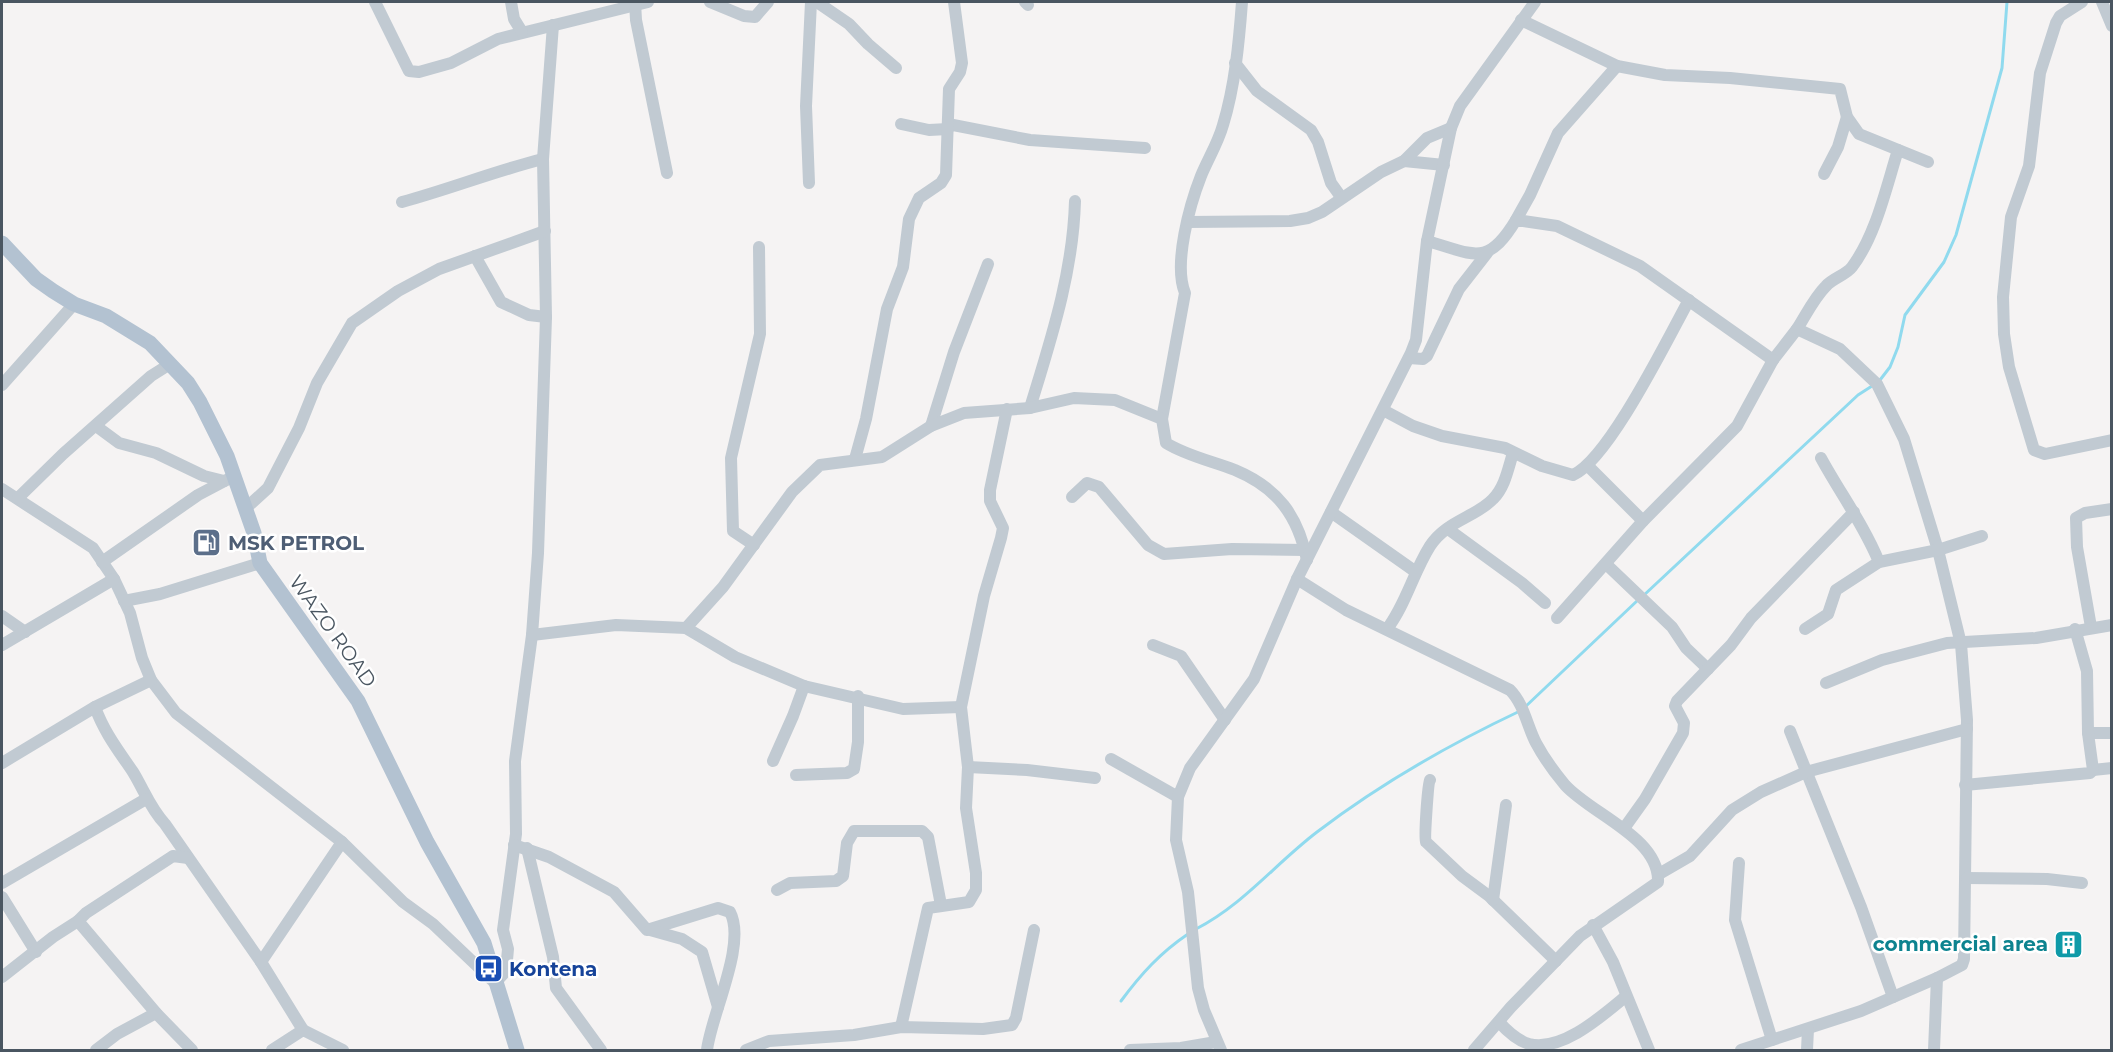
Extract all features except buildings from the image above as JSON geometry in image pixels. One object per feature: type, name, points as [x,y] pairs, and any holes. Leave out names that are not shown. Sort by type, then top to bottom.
[{"type":"main road","name":"WAZO ROAD","points":[[2,243],[36,279],[74,304],[106,316],[150,343],[188,383],[215,430],[229,479],[245,509],[260,563],[358,701],[427,842],[484,943],[518,1050]]},
{"type":"street","points":[[375,2],[410,71],[419,72],[451,63],[498,39],[648,2]]},
{"type":"street","points":[[511,2],[514,19],[522,32]]},
{"type":"street","points":[[710,2],[744,16],[755,17],[768,2]]},
{"type":"street","points":[[810,183],[806,106],[811,2]]},
{"type":"street","points":[[817,2],[849,24],[868,45],[896,68]]},
{"type":"street","points":[[855,459],[866,419],[887,309],[903,267],[909,219],[919,198],[941,183],[946,175],[950,88],[960,72],[962,63],[954,2]]},
{"type":"street","points":[[1243,2],[1235,63],[1223,126],[1201,177],[1188,222],[1181,283],[1185,293],[1162,419],[1166,443],[1209,462],[1235,470],[1265,487],[1295,519],[1306,555]]},
{"type":"street","points":[[1130,1050],[1219,1046],[1204,1010],[1193,959],[1188,892],[1176,840],[1178,797],[1190,768],[1254,679],[1306,555],[1331,512],[1409,358],[1416,340],[1426,241],[1451,128],[1460,106],[1535,2]]},
{"type":"street","points":[[2082,2],[2060,16],[2040,73],[2031,156],[2009,229],[2003,297],[2004,334],[2009,367],[2034,450],[2045,454],[2112,440]]},
{"type":"street","points":[[2102,2],[2112,26]]},
{"type":"street","points":[[635,4],[636,20],[667,172]]},
{"type":"street","points":[[1521,20],[1617,66],[1665,75],[1730,78],[1840,89],[1847,117],[1854,130],[1862,137],[1928,162]]},
{"type":"street","points":[[2,489],[93,548],[114,579],[124,601],[151,680],[176,713],[342,842],[403,902],[433,924],[495,983],[506,971],[508,949],[503,930],[514,845],[515,761],[532,635],[538,553],[546,317],[543,159],[553,25]]},
{"type":"street","points":[[1235,63],[1257,92],[1311,130],[1318,142],[1331,183],[1341,197]]},
{"type":"street","points":[[1409,358],[1423,359],[1427,356],[1459,289],[1487,253],[1497,247],[1516,220],[1558,133],[1617,66]]},
{"type":"street","points":[[1824,174],[1838,147],[1847,117]]},
{"type":"street","points":[[901,124],[929,130],[948,127],[1030,140],[1145,148]]},
{"type":"street","points":[[1188,222],[1290,221],[1322,212],[1381,172],[1404,161],[1427,138],[1451,128]]},
{"type":"street","points":[[1557,618],[1643,521],[1737,426],[1773,360],[1797,329],[1825,286],[1837,276],[1850,270],[1872,227],[1898,150]]},
{"type":"street","points":[[402,202],[450,189],[500,170],[543,159]]},
{"type":"street","points":[[1404,161],[1444,165]]},
{"type":"street","points":[[1030,408],[1062,307],[1074,234],[1075,201]]},
{"type":"street","points":[[1516,220],[1557,226],[1640,266],[1773,360]]},
{"type":"street","points":[[245,509],[268,489],[299,428],[317,383],[352,323],[398,291],[432,272],[545,231]]},
{"type":"street","points":[[1426,241],[1475,254],[1487,253]]},
{"type":"street","points":[[754,545],[743,540],[733,531],[731,459],[760,334],[759,247]]},
{"type":"street","points":[[475,256],[501,302],[529,315],[546,317]]},
{"type":"street","points":[[931,426],[954,352],[988,264]]},
{"type":"street","points":[[1383,410],[1413,426],[1442,436],[1493,445],[1573,476],[1588,466],[1632,403],[1689,300]]},
{"type":"street","points":[[3,381],[74,304]]},
{"type":"street","points":[[1741,1050],[1808,1029],[1893,997],[1962,965],[1964,959],[1967,878],[1965,785],[1967,729],[1961,644],[1938,550],[1908,448],[1893,412],[1877,384],[1840,349],[1797,329]]},
{"type":"street","points":[[18,498],[151,376],[170,364]]},
{"type":"street","points":[[686,628],[723,587],[807,475],[820,465],[882,457],[931,426],[964,413],[1030,408],[1074,399],[1101,397],[1130,405],[1162,419]]},
{"type":"street","points":[[901,1028],[917,964],[924,917],[928,908],[969,902],[976,890],[976,873],[966,808],[968,767],[961,707],[984,596],[1003,528],[990,501],[990,490],[1007,409]]},
{"type":"street","points":[[96,426],[119,443],[156,453],[204,476],[229,479]]},
{"type":"street","points":[[1387,629],[1397,616],[1416,572],[1431,545],[1448,529],[1492,501],[1503,484],[1513,453]]},
{"type":"street","points":[[1821,458],[1841,495],[1854,512],[1879,562]]},
{"type":"street","points":[[1588,466],[1643,521]]},
{"type":"street","points":[[102,562],[198,495],[229,479]]},
{"type":"street","points":[[1072,497],[1080,487],[1087,483],[1099,487],[1148,545],[1164,554],[1232,549],[1306,555]]},
{"type":"street","points":[[2091,627],[2077,547],[2076,518],[2085,513],[2112,509]]},
{"type":"street","points":[[1331,512],[1416,572]]},
{"type":"street","points":[[1625,827],[1645,799],[1683,733],[1684,723],[1675,706],[1677,700],[1708,669],[1751,618],[1854,512]]},
{"type":"street","points":[[1448,529],[1522,583],[1545,603]]},
{"type":"street","points":[[1805,629],[1828,614],[1836,590],[1879,562],[1938,550],[1982,536]]},
{"type":"street","points":[[124,601],[160,594],[260,563]]},
{"type":"street","points":[[1606,564],[1672,627],[1686,648],[1708,669]]},
{"type":"street","points":[[2,645],[114,579]]},
{"type":"street","points":[[1297,579],[1346,610],[1510,690],[1517,697],[1537,744],[1566,785],[1603,816],[1625,827],[1643,848],[1659,874],[1658,882],[1651,889],[1593,925],[1556,961],[1474,1050]]},
{"type":"street","points":[[2,616],[25,632]]},
{"type":"street","points":[[532,635],[616,625],[686,628],[735,657],[804,686],[858,696],[903,709],[961,707]]},
{"type":"street","points":[[1826,683],[1882,660],[1947,643],[2036,638],[2075,629],[2112,625]]},
{"type":"street","points":[[2075,629],[2087,671],[2088,733],[2093,770]]},
{"type":"street","points":[[1153,645],[1181,656],[1225,720]]},
{"type":"street","points":[[2,763],[95,707],[151,680]]},
{"type":"street","points":[[773,760],[794,716],[804,686]]},
{"type":"street","points":[[796,775],[847,773],[854,769],[858,742],[858,696]]},
{"type":"street","points":[[95,707],[104,731],[134,774],[146,799],[261,962],[303,1030],[343,1050]]},
{"type":"street","points":[[1659,874],[1690,856],[1732,810],[1747,799],[1806,772],[1967,729]]},
{"type":"street","points":[[1790,731],[1861,907],[1893,997]]},
{"type":"street","points":[[2088,733],[2112,734]]},
{"type":"street","points":[[1111,759],[1178,797]]},
{"type":"street","points":[[968,767],[1027,770],[1095,778]]},
{"type":"street","points":[[1965,785],[2085,774],[2093,770],[2112,768]]},
{"type":"street","points":[[1430,780],[1426,791],[1428,812],[1423,837],[1426,842],[1493,900],[1556,961]]},
{"type":"street","points":[[2,883],[146,799]]},
{"type":"street","points":[[1493,900],[1506,805]]},
{"type":"street","points":[[777,890],[790,883],[836,881],[843,876],[848,843],[854,831],[922,831],[928,837],[941,905]]},
{"type":"street","points":[[261,962],[342,842]]},
{"type":"street","points":[[514,845],[527,848],[571,867],[614,892],[643,928],[682,939],[702,952],[718,1007]]},
{"type":"street","points":[[527,848],[553,957],[556,988],[601,1050]]},
{"type":"street","points":[[2,977],[86,913],[173,856],[188,858]]},
{"type":"street","points":[[1739,863],[1735,920],[1772,1040]]},
{"type":"street","points":[[1967,878],[2047,879],[2082,883]]},
{"type":"street","points":[[2,897],[36,952]]},
{"type":"street","points":[[650,930],[718,908],[730,912],[734,925],[731,956],[726,986],[707,1050]]},
{"type":"street","points":[[78,921],[156,1013],[192,1050]]},
{"type":"street","points":[[1593,925],[1613,962],[1625,997],[1649,1050]]},
{"type":"street","points":[[746,1050],[769,1041],[854,1035],[901,1028],[983,1029],[1012,1025],[1016,1017],[1034,930]]},
{"type":"street","points":[[1934,1050],[1937,978]]},
{"type":"street","points":[[1498,1022],[1512,1035],[1532,1047],[1548,1044],[1564,1039],[1625,997]]},
{"type":"street","points":[[96,1050],[117,1034],[156,1013]]},
{"type":"street","points":[[1807,1050],[1808,1029]]},
{"type":"street","points":[[272,1050],[303,1030]]},
{"type":"waterway","points":[[1880,380],[1890,367],[1898,347],[1905,315],[1944,262],[1956,235],[2002,68],[2007,2]]},
{"type":"waterway","points":[[1643,596],[1858,395],[1872,386]]},
{"type":"waterway","points":[[1525,707],[1638,600]]},
{"type":"waterway","points":[[1196,929],[1229,908],[1302,844],[1341,814],[1441,752],[1520,711]]},
{"type":"waterway","points":[[1121,1001],[1152,965],[1188,934]]},
{"type":"place","name":"MSK PETROL","points":[[207,543]]},
{"type":"place","name":"commercial area","points":[[2069,944]]},
{"type":"place","name":"Kontena","points":[[488,969]]}]
